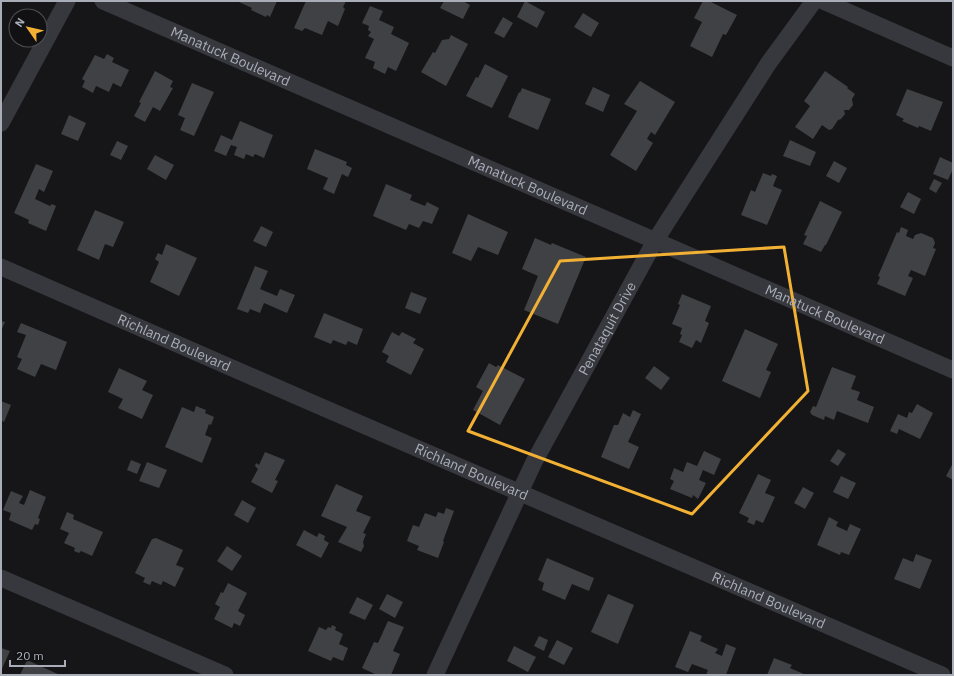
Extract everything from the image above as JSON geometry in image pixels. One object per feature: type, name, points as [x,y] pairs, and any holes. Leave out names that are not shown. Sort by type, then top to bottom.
[{"type":"street","points":[[1,123],[67,1]]},
{"type":"street","name":"Manatuck Boulevard","points":[[103,1],[953,370]]},
{"type":"street","name":"Penataquit Drive","points":[[435,675],[534,462],[656,241],[768,64],[814,1]]},
{"type":"street","points":[[823,1],[953,58]]},
{"type":"street","name":"Richland Boulevard","points":[[1,267],[942,675]]},
{"type":"street","points":[[1,578],[225,675]]},
{"type":"highlighted area","points":[[784,247],[808,391],[692,514],[468,431],[560,261]]},
{"type":"building","points":[[277,1],[270,17],[267,15],[266,17],[251,10],[252,8],[239,2]]},
{"type":"building","points":[[306,1],[346,1],[343,7],[345,9],[338,26],[328,21],[322,35],[305,28],[302,31],[294,28]]},
{"type":"building","points":[[444,1],[463,1],[470,5],[463,19],[440,8]]},
{"type":"building","points":[[525,1],[545,12],[537,28],[517,17]]},
{"type":"building","points":[[703,1],[709,1],[737,15],[726,35],[723,34],[712,57],[690,46],[702,22],[694,18]]},
{"type":"building","points":[[370,6],[383,11],[379,20],[394,27],[391,34],[409,43],[396,71],[388,67],[385,74],[373,68],[375,62],[365,58],[374,39],[368,36],[371,32],[368,30],[369,26],[362,23]]},
{"type":"building","points":[[583,13],[599,23],[591,37],[574,27]]},
{"type":"building","points":[[503,17],[513,23],[504,38],[494,33]]},
{"type":"building","points":[[451,35],[468,44],[446,86],[421,72],[433,52],[435,53],[442,40],[449,39]]},
{"type":"building","points":[[107,54],[114,58],[112,62],[129,70],[121,87],[113,83],[109,92],[96,86],[93,93],[82,87],[85,81],[82,79],[95,55],[104,59]]},
{"type":"building","points":[[485,64],[508,76],[492,108],[466,96]]},
{"type":"building","points":[[155,71],[173,81],[170,87],[173,88],[160,111],[153,107],[145,122],[134,116],[141,103],[139,102]]},
{"type":"building","points":[[825,71],[848,87],[847,88],[855,94],[852,99],[853,105],[849,110],[844,110],[845,114],[838,120],[832,129],[829,130],[822,125],[813,139],[795,127],[810,106],[804,101]]},
{"type":"building","points":[[640,81],[675,102],[655,135],[651,132],[647,139],[653,143],[636,171],[610,155],[637,111],[624,104]]},
{"type":"building","points":[[192,83],[214,92],[194,136],[180,130],[185,118],[178,115]]},
{"type":"building","points":[[593,87],[610,95],[603,112],[585,104]]},
{"type":"building","points":[[522,88],[551,99],[538,130],[508,117]]},
{"type":"building","points":[[907,89],[943,102],[931,131],[919,126],[918,128],[902,121],[904,119],[896,115]]},
{"type":"building","points":[[69,115],[86,123],[78,141],[61,134]]},
{"type":"building","points":[[240,121],[273,135],[264,158],[255,154],[253,157],[246,154],[244,159],[234,155],[237,147],[231,145],[226,156],[214,151],[221,135],[232,140]]},
{"type":"building","points":[[790,140],[816,152],[810,166],[783,156]]},
{"type":"building","points":[[117,141],[128,146],[121,160],[110,155]]},
{"type":"building","points":[[315,149],[347,162],[346,165],[352,168],[348,177],[342,174],[334,194],[323,189],[328,178],[307,169]]},
{"type":"building","points":[[155,155],[174,165],[166,180],[147,169]]},
{"type":"building","points":[[940,157],[953,163],[953,169],[948,180],[933,174]]},
{"type":"building","points":[[834,161],[847,168],[839,183],[826,176]]},
{"type":"building","points":[[36,164],[53,171],[44,192],[39,189],[35,199],[50,206],[52,204],[56,206],[46,231],[28,223],[29,220],[14,213]]},
{"type":"building","points":[[763,173],[771,176],[772,174],[777,176],[773,186],[782,190],[767,225],[741,215],[751,190],[755,192]]},
{"type":"building","points":[[934,179],[942,183],[936,193],[929,189]]},
{"type":"building","points":[[386,184],[412,195],[410,200],[425,206],[427,202],[439,208],[432,224],[423,221],[419,228],[409,224],[406,230],[373,216]]},
{"type":"building","points":[[908,192],[921,199],[914,214],[900,207]]},
{"type":"building","points":[[820,201],[842,212],[821,252],[803,244],[807,236],[804,235]]},
{"type":"building","points":[[95,210],[124,222],[113,247],[105,244],[99,260],[77,250]]},
{"type":"building","points":[[468,214],[508,232],[498,255],[478,247],[471,261],[452,253]]},
{"type":"building","points":[[261,226],[273,232],[266,247],[253,241]]},
{"type":"building","points":[[901,227],[908,230],[906,236],[913,239],[915,235],[921,233],[933,238],[935,243],[933,248],[936,249],[925,276],[911,270],[908,276],[913,278],[905,296],[877,284],[880,277],[878,276],[897,232],[899,233]]},
{"type":"building","points":[[535,238],[551,245],[552,243],[586,257],[558,324],[524,310],[538,276],[522,269]]},
{"type":"building","points":[[166,244],[197,258],[179,296],[150,282],[159,262],[155,259],[158,253],[162,255]]},
{"type":"building","points":[[255,266],[268,271],[260,289],[277,296],[280,289],[295,295],[287,313],[264,303],[260,313],[250,309],[248,313],[237,309]]},
{"type":"building","points":[[411,292],[427,298],[420,314],[405,308]]},
{"type":"building","points":[[682,294],[711,306],[705,321],[709,323],[701,343],[696,340],[692,348],[679,342],[682,335],[680,334],[682,328],[672,324],[680,305],[678,304]]},
{"type":"building","points":[[324,313],[363,329],[357,345],[348,341],[346,345],[333,340],[331,344],[314,337]]},
{"type":"building","points":[[1,321],[5,322],[1,331]]},
{"type":"building","points":[[21,323],[67,342],[56,370],[41,364],[35,377],[17,369],[22,359],[17,357],[26,335],[17,332]]},
{"type":"building","points":[[745,329],[778,344],[766,370],[771,372],[760,398],[722,381]]},
{"type":"building","points":[[392,332],[399,336],[402,332],[416,339],[413,343],[424,349],[411,375],[386,362],[389,356],[382,352]]},
{"type":"building","points":[[489,363],[496,367],[498,365],[525,379],[500,425],[473,410],[483,391],[476,387]]},
{"type":"building","points":[[654,366],[670,378],[661,390],[645,378]]},
{"type":"building","points":[[832,367],[856,376],[851,389],[860,392],[857,400],[874,407],[868,423],[837,411],[834,420],[825,416],[824,420],[812,415],[810,412],[813,406],[816,407]]},
{"type":"building","points":[[119,368],[147,381],[142,390],[153,395],[142,419],[118,408],[123,399],[108,392]]},
{"type":"building","points":[[1,401],[11,405],[4,422],[1,420]]},
{"type":"building","points":[[917,404],[933,413],[920,439],[899,429],[897,434],[890,431],[898,414],[907,418],[909,412],[912,413]]},
{"type":"building","points":[[196,406],[206,410],[205,413],[214,417],[211,425],[209,424],[205,435],[212,438],[202,463],[165,447],[182,407],[194,412]]},
{"type":"building","points":[[633,410],[641,414],[628,442],[639,447],[629,469],[601,457],[614,425],[618,425],[623,413],[630,417]]},
{"type":"building","points":[[838,449],[846,454],[838,466],[830,461]]},
{"type":"building","points":[[704,451],[721,459],[714,475],[703,470],[699,480],[706,483],[698,499],[693,495],[692,498],[670,489],[674,481],[670,479],[674,468],[683,472],[687,462],[697,466]]},
{"type":"building","points":[[265,452],[285,460],[275,480],[278,481],[272,493],[251,482],[258,469],[255,466],[256,463],[259,465]]},
{"type":"building","points":[[131,460],[141,464],[137,474],[127,470]]},
{"type":"building","points":[[147,462],[167,470],[159,488],[139,481]]},
{"type":"building","points":[[953,463],[953,480],[946,476]]},
{"type":"building","points":[[758,474],[771,480],[765,493],[775,497],[763,523],[756,520],[754,525],[747,522],[749,518],[739,513]]},
{"type":"building","points":[[841,476],[856,483],[848,499],[833,492]]},
{"type":"building","points":[[336,484],[363,496],[356,511],[371,517],[363,533],[366,534],[363,542],[364,546],[361,552],[338,542],[347,527],[321,516]]},
{"type":"building","points":[[803,487],[814,493],[805,509],[794,503]]},
{"type":"building","points":[[30,490],[46,497],[38,518],[40,519],[38,525],[35,524],[32,530],[9,520],[11,513],[3,510],[11,491],[23,496],[19,503],[24,505]]},
{"type":"building","points":[[242,500],[256,508],[248,523],[234,515]]},
{"type":"building","points":[[446,508],[454,511],[438,558],[417,550],[419,546],[407,541],[413,525],[419,527],[425,513],[436,517],[438,512],[444,514]]},
{"type":"building","points":[[67,512],[74,515],[73,519],[103,532],[92,556],[81,551],[79,553],[74,551],[75,548],[64,543],[69,533],[60,529]]},
{"type":"building","points":[[829,517],[838,522],[836,526],[847,531],[850,524],[861,529],[849,555],[841,552],[840,555],[817,545]]},
{"type":"building","points":[[304,530],[317,537],[319,533],[325,536],[324,540],[329,543],[321,558],[296,545]]},
{"type":"building","points":[[156,538],[183,550],[176,565],[184,568],[175,587],[163,581],[161,585],[152,581],[150,585],[143,582],[145,578],[135,573],[152,539]]},
{"type":"building","points":[[227,546],[242,556],[232,571],[217,561]]},
{"type":"building","points":[[916,554],[932,560],[920,589],[894,579],[903,558],[913,562]]},
{"type":"building","points":[[547,558],[594,578],[589,591],[572,584],[565,600],[542,590],[544,583],[538,580]]},
{"type":"building","points":[[228,583],[247,593],[238,611],[245,615],[240,626],[234,623],[232,628],[214,619],[220,607],[215,604],[221,592],[223,593]]},
{"type":"building","points":[[387,594],[403,602],[395,618],[379,609]]},
{"type":"building","points":[[608,594],[634,605],[618,644],[591,632]]},
{"type":"building","points":[[357,597],[373,605],[365,620],[349,613]]},
{"type":"building","points":[[388,621],[404,627],[393,651],[400,654],[391,675],[377,675],[362,668],[374,642],[378,643]]},
{"type":"building","points":[[332,625],[336,627],[335,630],[343,634],[339,644],[348,648],[343,661],[333,657],[331,661],[308,651],[319,627],[326,630],[328,627],[331,628]]},
{"type":"building","points":[[690,631],[702,636],[700,641],[718,649],[715,653],[722,656],[726,644],[736,648],[726,675],[706,675],[708,670],[692,664],[688,672],[675,667]]},
{"type":"building","points":[[539,636],[548,640],[544,651],[534,646]]},
{"type":"building","points":[[557,640],[573,648],[564,665],[548,657]]},
{"type":"building","points":[[514,646],[536,657],[528,672],[507,661]]},
{"type":"building","points":[[1,648],[10,651],[1,671]]},
{"type":"building","points":[[774,658],[792,665],[790,668],[806,675],[767,675]]},
{"type":"building","points":[[27,660],[60,675],[20,675]]}]
